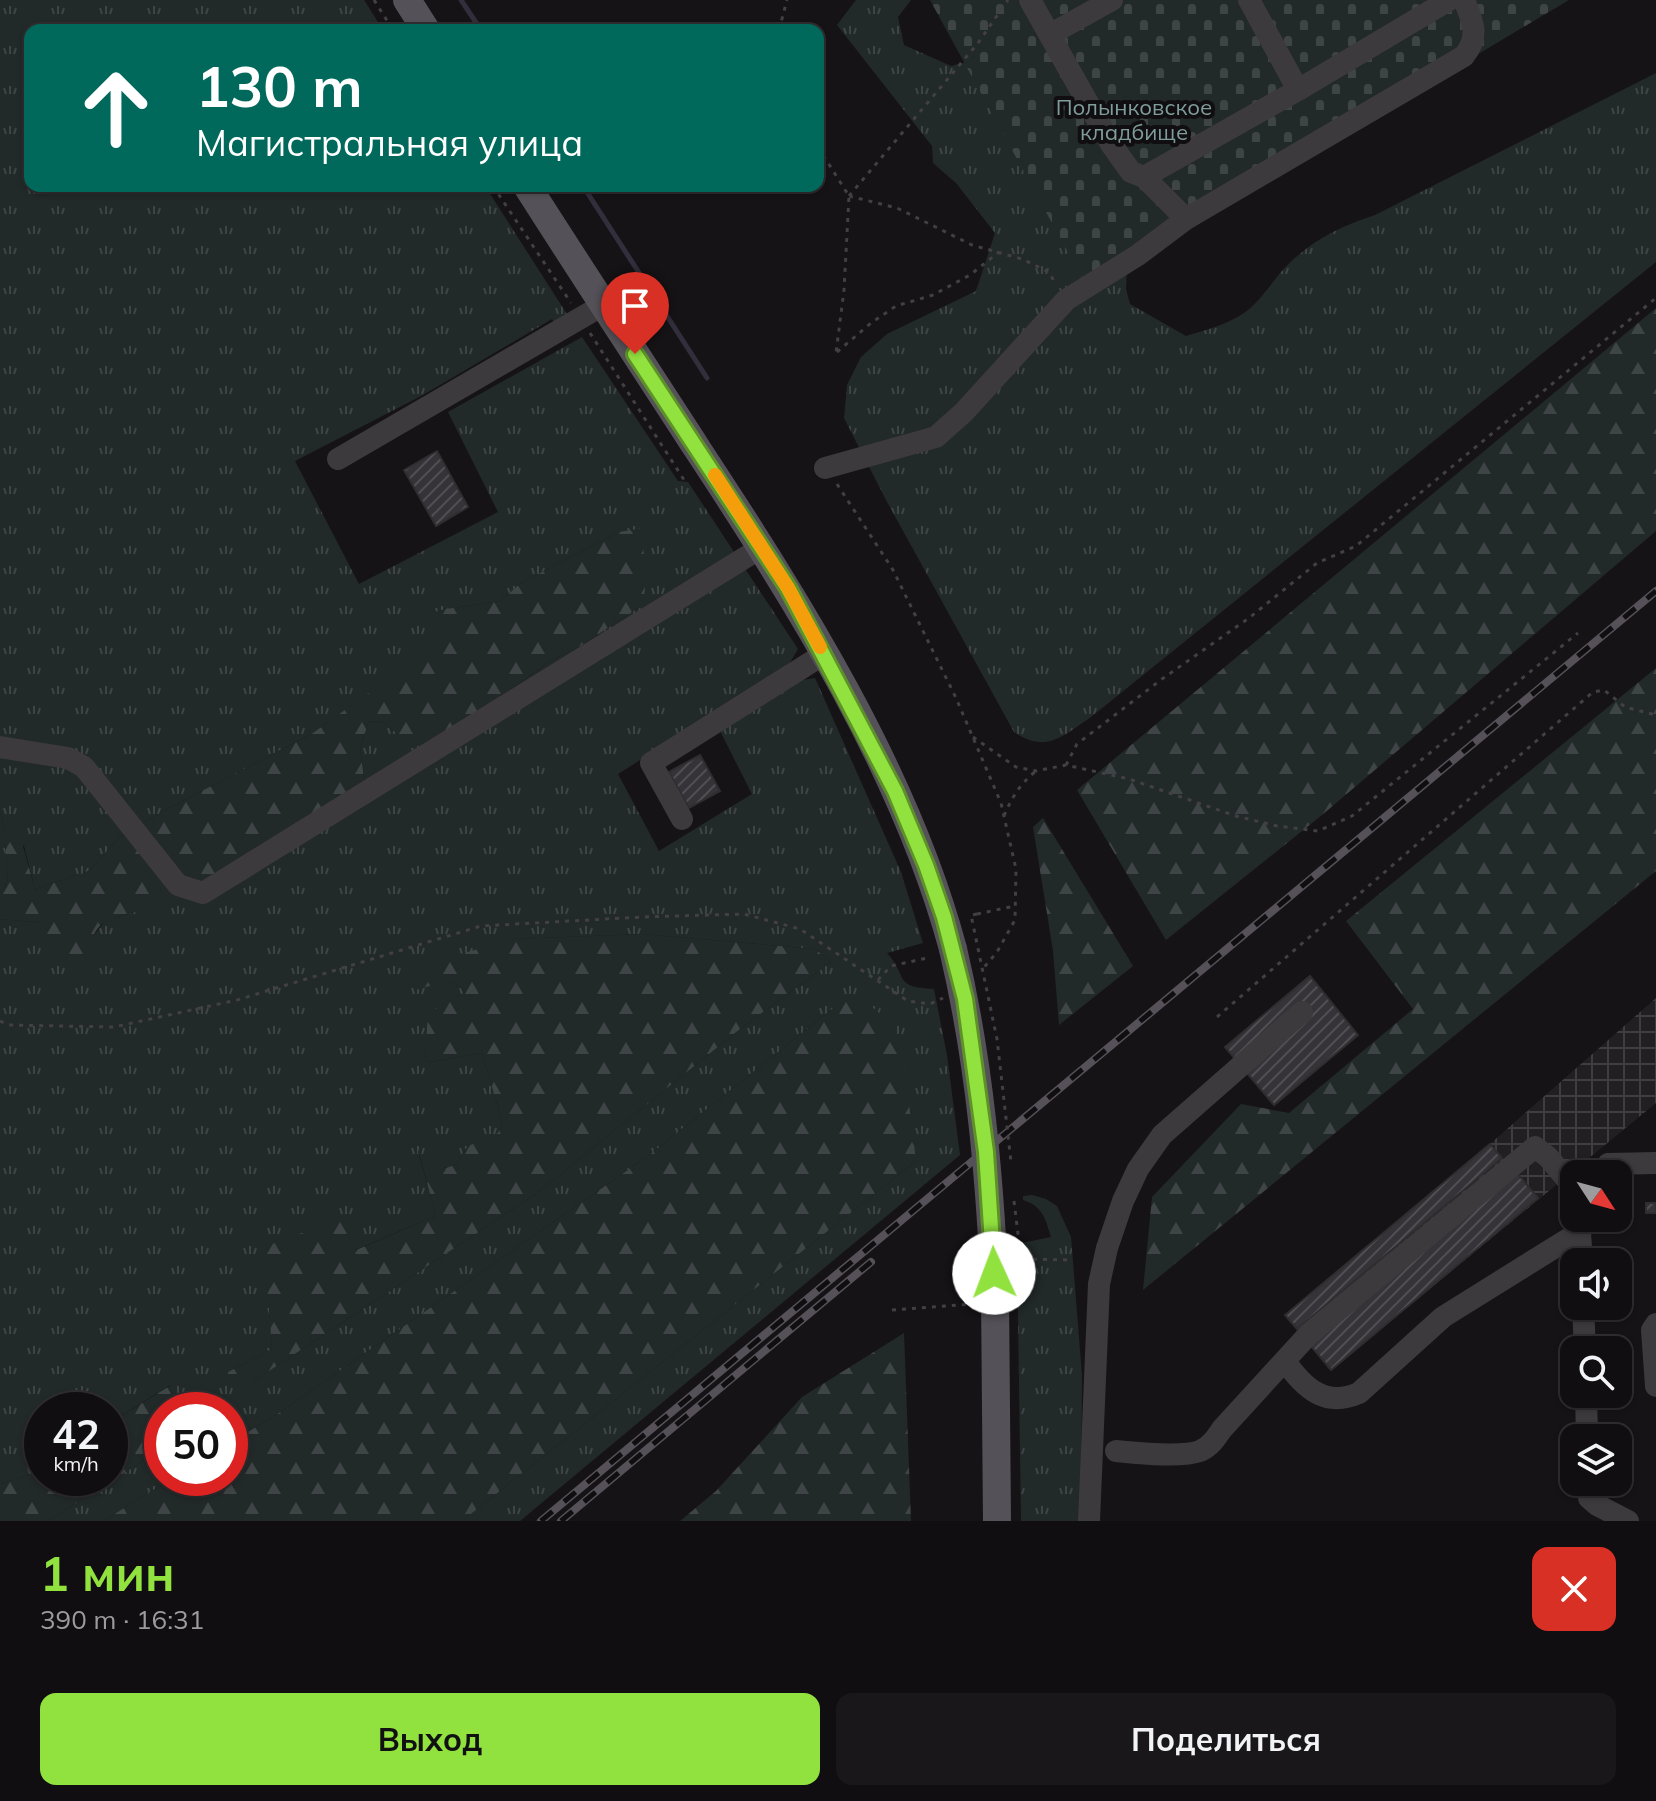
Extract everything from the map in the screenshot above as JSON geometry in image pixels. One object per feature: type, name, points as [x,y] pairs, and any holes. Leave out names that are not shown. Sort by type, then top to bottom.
[{"type":"main road","points":[[407,0],[422,24]]},
{"type":"main road","points":[[531,192],[762,547],[824,654],[895,791],[926,865],[937,955],[965,999],[986,1152],[984,1300],[997,1521]]},
{"type":"lane","points":[[1030,0],[1111,144],[1131,172],[1144,177],[1186,219]]},
{"type":"lane","points":[[1051,34],[1112,0]]},
{"type":"lane","points":[[1249,0],[1298,90]]},
{"type":"lane","points":[[1144,177],[1449,0]]},
{"type":"lane","points":[[825,468],[936,437],[964,412],[1066,300],[1138,255],[1186,219],[1464,56],[1472,46],[1475,35],[1464,0]]},
{"type":"lane","points":[[338,459],[603,305]]},
{"type":"lane","points":[[0,747],[68,758],[84,767],[178,885],[203,893],[762,547]]},
{"type":"lane","points":[[682,819],[651,763],[824,654]]},
{"type":"lane","points":[[1089,1521],[1099,1284],[1123,1201],[1138,1169],[1162,1135],[1302,1012]]},
{"type":"lane","points":[[1116,1451],[1156,1454],[1199,1452],[1214,1442],[1222,1429],[1309,1334],[1535,1147],[1560,1171]]},
{"type":"lane","points":[[1632,1164],[1656,1163]]},
{"type":"lane","points":[[1285,1361],[1313,1392],[1343,1400],[1359,1393],[1443,1317],[1568,1232]]},
{"type":"lane","points":[[1656,1324],[1652,1330],[1656,1386]]},
{"type":"lane","points":[[1589,1496],[1597,1505],[1628,1521]]},
{"type":"path","points":[[374,0],[389,24]]},
{"type":"path","points":[[781,24],[787,0]]},
{"type":"path","points":[[849,196],[978,43],[1008,0]]},
{"type":"path","points":[[824,156],[849,196],[844,290],[836,353],[896,306],[970,275],[999,252]]},
{"type":"path","points":[[849,196],[897,208],[972,245],[1022,259],[1049,272],[1066,300]]},
{"type":"path","points":[[1066,765],[1077,744],[1249,618],[1317,563],[1356,546],[1656,298]]},
{"type":"path","points":[[825,468],[893,570],[1001,803],[1016,869],[1015,920],[997,952],[977,975]]},
{"type":"path","points":[[973,737],[1016,767],[1036,771],[1066,765],[1129,779],[1236,816],[1277,826],[1318,831],[1352,816],[1578,633]]},
{"type":"path","points":[[1217,1017],[1593,692],[1604,690],[1625,707],[1656,715]]},
{"type":"path","points":[[1004,817],[1024,781],[1036,771]]},
{"type":"path","points":[[977,914],[1015,906]]},
{"type":"path","points":[[0,1021],[9,1025],[114,1027],[237,1000],[481,926],[533,921],[744,914],[800,929],[908,1001],[930,1004],[943,998]]},
{"type":"path","points":[[878,980],[891,966],[937,955]]},
{"type":"path","points":[[939,992],[941,1004]]},
{"type":"path","points":[[1023,1259],[1071,1260]]},
{"type":"path","points":[[892,1310],[984,1300]]},
{"type":"shaded area","points":[[1656,998],[1656,1103],[1587,1160],[1560,1160],[1560,1182],[1331,1370],[1285,1315],[1490,1144]]},
{"type":"green space","points":[[0,0],[364,0],[379,24],[24,24],[24,192],[489,192],[572,322],[559,329],[552,319],[423,395],[295,461],[359,584],[498,512],[448,412],[582,337],[678,481],[688,482],[798,649],[788,666],[618,774],[659,851],[752,794],[719,729],[797,681],[815,678],[901,872],[923,943],[887,953],[906,983],[934,989],[947,1055],[960,1155],[520,1521],[462,1521],[916,1161],[836,1006],[648,1156],[248,1432],[248,1392],[175,1392],[170,1385],[159,1392],[144,1392],[144,1401],[128,1412],[128,1392],[24,1392],[24,1476],[0,1484],[0,919],[43,923],[90,940],[106,920],[135,912],[365,786],[360,748],[369,721],[384,723],[403,738],[503,695],[552,660],[579,647],[638,608],[644,551],[619,532],[521,583],[500,601],[446,609],[428,615],[444,639],[313,733],[167,809],[119,838],[89,871],[35,889],[24,846],[4,828],[0,812]],"holes":[[[642,934],[815,949],[831,962],[740,1029],[536,1194],[251,1383],[228,1372],[272,1349],[265,1247],[355,1250],[436,1216],[418,1151],[444,1168],[455,1165],[468,1146],[498,1134],[502,1121],[482,1053],[430,1062],[425,1059],[429,1013],[466,992],[450,980],[513,939]]]},
{"type":"green space","points":[[856,0],[911,0],[898,17],[904,45],[951,66],[979,59],[1130,205],[1126,289],[1130,304],[1186,336],[1223,324],[1244,313],[1259,300],[1291,261],[1324,237],[1375,215],[1656,73],[1656,262],[1091,717],[1063,736],[1036,742],[1014,732],[844,418],[847,385],[861,357],[887,334],[976,291],[995,233],[956,183],[933,163],[932,146],[837,25]]},
{"type":"green space","name":"Полынковское кладбище","points":[[930,0],[1569,0],[1087,287]]},
{"type":"green space","points":[[1656,308],[1656,531],[1322,815],[1166,940],[1077,790]]},
{"type":"green space","points":[[643,528],[645,590],[638,608],[579,647],[552,660],[452,731],[424,742],[403,738],[384,723],[369,721],[360,748],[365,786],[310,836],[135,912],[109,920],[97,929],[91,956],[57,963],[43,923],[0,919],[0,894],[8,880],[5,845],[0,843],[0,812],[4,828],[20,835],[35,889],[89,871],[119,838],[167,809],[313,733],[443,639],[427,614],[500,601],[521,583],[619,532]]},
{"type":"green space","points":[[1656,668],[1656,871],[1143,1290],[1152,1197],[1241,1104],[1289,1113],[1413,1009],[1346,921]]},
{"type":"green space","points":[[1043,818],[1133,966],[1059,1025],[1053,951],[1033,827]]},
{"type":"green space","points":[[0,843],[5,845],[8,880],[0,894]]},
{"type":"green space","points":[[642,934],[815,949],[831,962],[740,1029],[536,1194],[251,1383],[236,1387],[228,1385],[228,1372],[272,1349],[264,1247],[342,1218],[356,1250],[436,1216],[418,1150],[445,1168],[455,1165],[468,1146],[498,1133],[502,1121],[482,1053],[430,1062],[425,1060],[428,1013],[466,992],[450,980],[416,990],[412,968],[513,939]]},
{"type":"green space","points":[[859,996],[886,1019],[901,1039],[916,1161],[462,1521],[103,1521],[144,1496],[248,1496],[248,1432],[648,1156],[836,1006]]},
{"type":"green space","points":[[1032,1195],[1057,1206],[1071,1237],[1082,1375],[1081,1521],[1021,1521],[1017,1244],[1051,1237],[1042,1214],[1023,1200],[1023,1196]]},
{"type":"green space","points":[[904,1333],[911,1521],[680,1521],[716,1491],[802,1397]]},
{"type":"green space","points":[[171,1385],[176,1392],[160,1392]]},
{"type":"green space","points":[[144,1402],[144,1460],[128,1470],[128,1412]]},
{"type":"green space","points":[[144,1460],[144,1496],[103,1521],[48,1521],[88,1496],[128,1496],[128,1470]]},
{"type":"green space","points":[[24,1476],[24,1496],[88,1496],[48,1521],[0,1521],[0,1484]]},
{"type":"building","points":[[437,451],[468,507],[436,526],[404,470]]},
{"type":"building","points":[[700,755],[720,791],[689,808],[669,772]]},
{"type":"building","points":[[1310,976],[1358,1035],[1274,1105],[1225,1047]]},
{"type":"building","points":[[1490,1144],[1502,1158],[1297,1329],[1285,1315]]},
{"type":"building","points":[[1517,1173],[1538,1198],[1331,1370],[1310,1345]]},
{"type":"building","points":[[1646,1203],[1656,1203],[1656,1213],[1646,1213]]},
{"type":"waterway","points":[[461,0],[477,24]]},
{"type":"waterway","points":[[587,192],[707,378]]},
{"type":"railway","points":[[541,1521],[1656,591]]},
{"type":"railway","points":[[561,1521],[871,1262]]},
{"type":"slow traffic","points":[[715,475],[788,588],[820,647]]},
{"type":"route","points":[[635,354],[788,588],[895,791],[926,865],[944,917],[965,999],[986,1152],[994,1273]]}]
